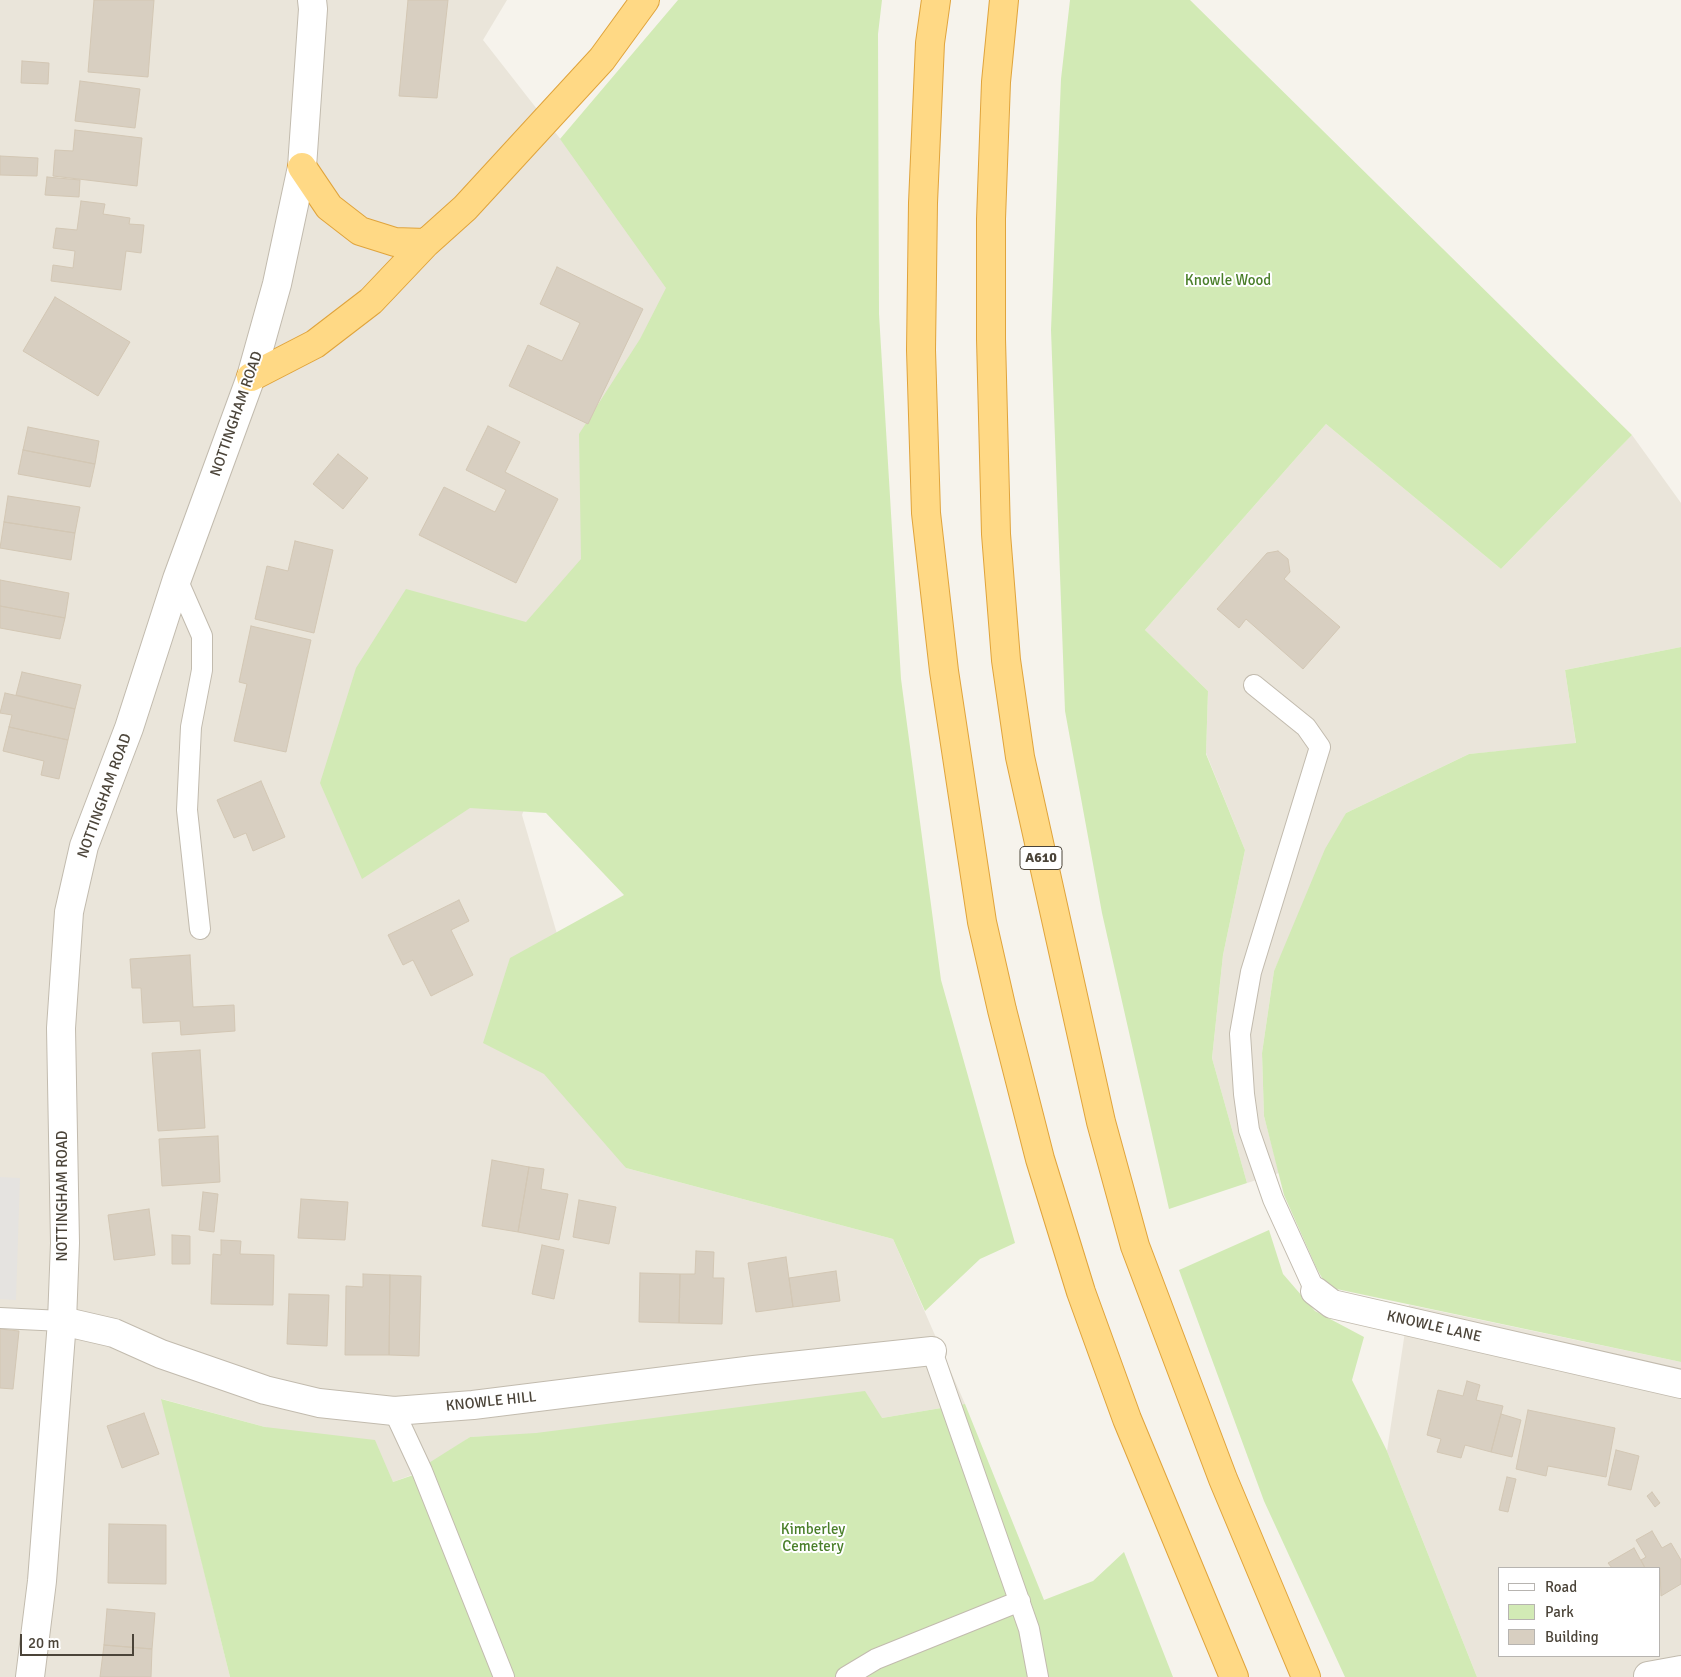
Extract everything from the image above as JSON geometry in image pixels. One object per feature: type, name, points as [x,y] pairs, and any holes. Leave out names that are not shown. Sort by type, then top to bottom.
[{"type":"highway","points":[[251,377],[315,344],[371,301],[426,243],[465,208],[602,58],[645,0]]},
{"type":"highway","points":[[936,0],[930,43],[923,203],[921,350],[925,504],[944,671],[982,922],[1002,1010],[1038,1150],[1081,1292],[1127,1419],[1234,1677]]},
{"type":"highway","name":"A610","points":[[1004,0],[995,121],[991,348],[996,534],[1006,660],[1020,757],[1094,1093],[1135,1246],[1219,1470],[1306,1677]]},
{"type":"highway","points":[[302,167],[329,207],[360,231],[395,242],[426,243]]},
{"type":"street","name":"NOTTINGHAM ROAD","points":[[30,1677],[42,1581],[62,1321],[65,1243],[61,1028],[69,912],[84,846],[129,728],[177,579],[251,377],[277,284],[302,167],[313,9],[312,0]]},
{"type":"street","name":"KNOWLE LANE","points":[[1315,1291],[1332,1304],[1681,1384]]},
{"type":"street","name":"KNOWLE HILL","points":[[62,1321],[114,1333],[161,1354],[265,1390],[319,1403],[394,1411],[473,1405],[744,1371],[932,1350]]},
{"type":"street","points":[[1648,1676],[1681,1670]]},
{"type":"lane","points":[[177,579],[202,636],[202,670],[191,727],[187,810],[200,929]]},
{"type":"lane","name":"KNOWLE LANE","points":[[1254,685],[1306,727],[1320,747],[1251,972],[1240,1034],[1244,1094],[1250,1130],[1272,1199],[1315,1291]]},
{"type":"lane","points":[[0,1318],[62,1321]]},
{"type":"lane","points":[[932,1350],[1020,1601],[1029,1629],[1038,1677]]},
{"type":"lane","points":[[394,1411],[422,1472],[504,1677]]},
{"type":"lane","points":[[846,1677],[876,1659],[1020,1601]]},
{"type":"shaded area","points":[[0,0],[507,0],[483,40],[701,319],[522,815],[626,1168],[893,1239],[965,1404],[882,1418],[470,1437],[422,1471],[393,1482],[265,1427],[162,1399],[230,1677],[0,1677]]},
{"type":"shaded area","points":[[1326,424],[1501,569],[1632,435],[1681,503],[1681,647],[1565,670],[1576,744],[1469,754],[1346,813],[1274,971],[1262,1053],[1264,1116],[1279,1173],[1247,1183],[1212,1058],[1223,955],[1245,850],[1206,753],[1208,691],[1145,630]]},
{"type":"shaded area","points":[[0,1177],[20,1178],[16,1300],[0,1299]]},
{"type":"shaded area","points":[[1409,1305],[1681,1362],[1681,1677],[1477,1677],[1387,1451]]},
{"type":"green space","points":[[678,0],[882,0],[878,34],[879,314],[901,679],[941,980],[1015,1243],[980,1259],[925,1311],[893,1239],[626,1168],[544,1074],[483,1043],[510,958],[624,895],[546,813],[470,808],[362,879],[320,783],[356,668],[406,589],[526,622],[581,559],[579,434],[640,339],[666,288],[560,139]]},
{"type":"green space","name":"Knowle Wood","points":[[1070,0],[1190,0],[1632,435],[1501,569],[1326,424],[1145,630],[1208,691],[1206,754],[1245,850],[1223,955],[1212,1058],[1247,1183],[1169,1209],[1102,913],[1065,711],[1051,330],[1061,79]]},
{"type":"green space","points":[[1681,647],[1681,1362],[1327,1287],[1284,1195],[1264,1116],[1262,1053],[1274,971],[1325,849],[1346,813],[1469,754],[1576,743],[1565,670]]},
{"type":"green space","points":[[1269,1230],[1283,1274],[1315,1311],[1364,1337],[1352,1380],[1387,1451],[1477,1677],[1345,1677],[1264,1501],[1179,1270]]},
{"type":"green space","name":"Kimberley Cemetery","points":[[865,1391],[882,1418],[965,1404],[1044,1600],[1093,1581],[1124,1552],[1173,1677],[230,1677],[161,1399],[265,1427],[375,1440],[393,1482],[422,1472],[424,1466],[470,1437],[536,1433]]},
{"type":"building","points":[[94,0],[154,0],[148,77],[88,72]]},
{"type":"building","points":[[408,0],[448,0],[437,98],[399,96]]},
{"type":"building","points":[[22,61],[49,63],[48,84],[21,83]]},
{"type":"building","points":[[80,81],[140,89],[135,128],[75,121]]},
{"type":"building","points":[[75,130],[142,138],[137,186],[53,176],[55,150],[73,151]]},
{"type":"building","points":[[0,156],[38,158],[37,176],[0,175]]},
{"type":"building","points":[[47,177],[80,180],[79,197],[45,195]]},
{"type":"building","points":[[81,201],[105,204],[103,214],[130,218],[129,224],[144,225],[141,253],[126,251],[121,290],[51,281],[53,265],[73,268],[75,251],[53,248],[56,228],[77,230]]},
{"type":"building","points":[[557,267],[643,309],[588,424],[509,386],[528,345],[562,361],[580,323],[540,304]]},
{"type":"building","points":[[55,297],[130,342],[98,396],[23,351]]},
{"type":"building","points":[[488,426],[520,442],[505,472],[558,499],[516,583],[419,535],[444,487],[495,512],[506,490],[466,470]]},
{"type":"building","points":[[28,427],[99,441],[95,464],[23,450]]},
{"type":"building","points":[[23,450],[95,464],[90,487],[18,474]]},
{"type":"building","points":[[338,454],[368,478],[343,509],[313,484]]},
{"type":"building","points":[[8,496],[80,507],[75,533],[4,522]]},
{"type":"building","points":[[4,522],[75,533],[71,560],[0,548]]},
{"type":"building","points":[[295,541],[333,550],[314,633],[255,619],[267,566],[288,571]]},
{"type":"building","points":[[1278,551],[1288,559],[1290,572],[1284,579],[1340,627],[1303,669],[1246,619],[1239,628],[1217,609],[1267,553]]},
{"type":"building","points":[[0,580],[69,593],[65,618],[0,606]]},
{"type":"building","points":[[0,606],[65,618],[60,639],[0,628]]},
{"type":"building","points":[[251,626],[311,640],[286,752],[234,741],[247,684],[239,682]]},
{"type":"building","points":[[22,672],[81,685],[75,709],[16,695]]},
{"type":"building","points":[[5,693],[75,709],[68,740],[9,727],[12,715],[0,713]]},
{"type":"building","points":[[9,727],[68,740],[59,779],[41,775],[44,761],[3,751]]},
{"type":"building","points":[[261,781],[285,837],[253,851],[246,833],[234,838],[217,800]]},
{"type":"building","points":[[459,900],[469,921],[451,930],[473,975],[431,996],[413,960],[403,965],[388,935]]},
{"type":"building","points":[[190,955],[193,1007],[234,1005],[235,1031],[181,1035],[180,1021],[143,1023],[141,988],[132,988],[130,959]]},
{"type":"building","points":[[200,1050],[205,1128],[158,1131],[152,1053]]},
{"type":"building","points":[[218,1136],[220,1182],[162,1186],[159,1139]]},
{"type":"building","points":[[492,1160],[529,1167],[518,1232],[482,1226]]},
{"type":"building","points":[[529,1167],[544,1169],[541,1189],[568,1194],[559,1240],[518,1232]]},
{"type":"building","points":[[203,1192],[218,1194],[214,1232],[199,1230]]},
{"type":"building","points":[[301,1199],[348,1202],[345,1240],[298,1238]]},
{"type":"building","points":[[579,1200],[616,1207],[609,1244],[573,1237]]},
{"type":"building","points":[[149,1209],[155,1255],[114,1260],[108,1215]]},
{"type":"building","points":[[172,1235],[190,1236],[190,1264],[172,1264]]},
{"type":"building","points":[[221,1240],[241,1241],[240,1254],[274,1255],[273,1305],[211,1304],[213,1254],[221,1255]]},
{"type":"building","points":[[542,1245],[564,1250],[554,1299],[532,1294]]},
{"type":"building","points":[[696,1251],[714,1252],[713,1278],[724,1278],[722,1324],[679,1323],[680,1274],[695,1274]]},
{"type":"building","points":[[786,1257],[793,1307],[756,1312],[748,1263]]},
{"type":"building","points":[[836,1271],[840,1301],[793,1307],[789,1278]]},
{"type":"building","points":[[640,1273],[680,1274],[679,1323],[639,1322]]},
{"type":"building","points":[[363,1274],[390,1275],[389,1355],[345,1355],[346,1286],[363,1287]]},
{"type":"building","points":[[390,1275],[421,1276],[419,1356],[389,1355]]},
{"type":"building","points":[[289,1294],[329,1295],[327,1346],[287,1344]]},
{"type":"building","points":[[0,1329],[19,1331],[13,1389],[0,1388]]},
{"type":"building","points":[[1467,1381],[1480,1385],[1476,1400],[1503,1406],[1491,1452],[1465,1445],[1461,1458],[1437,1452],[1441,1439],[1427,1435],[1438,1390],[1463,1396]]},
{"type":"building","points":[[1528,1410],[1615,1428],[1606,1477],[1548,1466],[1546,1476],[1516,1469]]},
{"type":"building","points":[[144,1413],[159,1454],[122,1468],[107,1426]]},
{"type":"building","points":[[1501,1414],[1521,1420],[1512,1457],[1491,1452]]},
{"type":"building","points":[[1616,1450],[1639,1456],[1631,1490],[1608,1485]]},
{"type":"building","points":[[1507,1477],[1516,1479],[1508,1512],[1499,1510]]},
{"type":"building","points":[[1652,1492],[1660,1503],[1655,1507],[1647,1496]]},
{"type":"building","points":[[109,1524],[166,1525],[166,1584],[108,1583]]},
{"type":"building","points":[[1652,1531],[1662,1548],[1671,1543],[1681,1560],[1681,1584],[1661,1596],[1661,1567],[1644,1567],[1641,1560],[1646,1557],[1636,1540]]},
{"type":"building","points":[[1634,1548],[1644,1567],[1611,1567],[1608,1563]]},
{"type":"building","points":[[107,1609],[155,1613],[152,1649],[104,1645]]},
{"type":"building","points":[[104,1645],[152,1649],[151,1677],[100,1677]]}]
